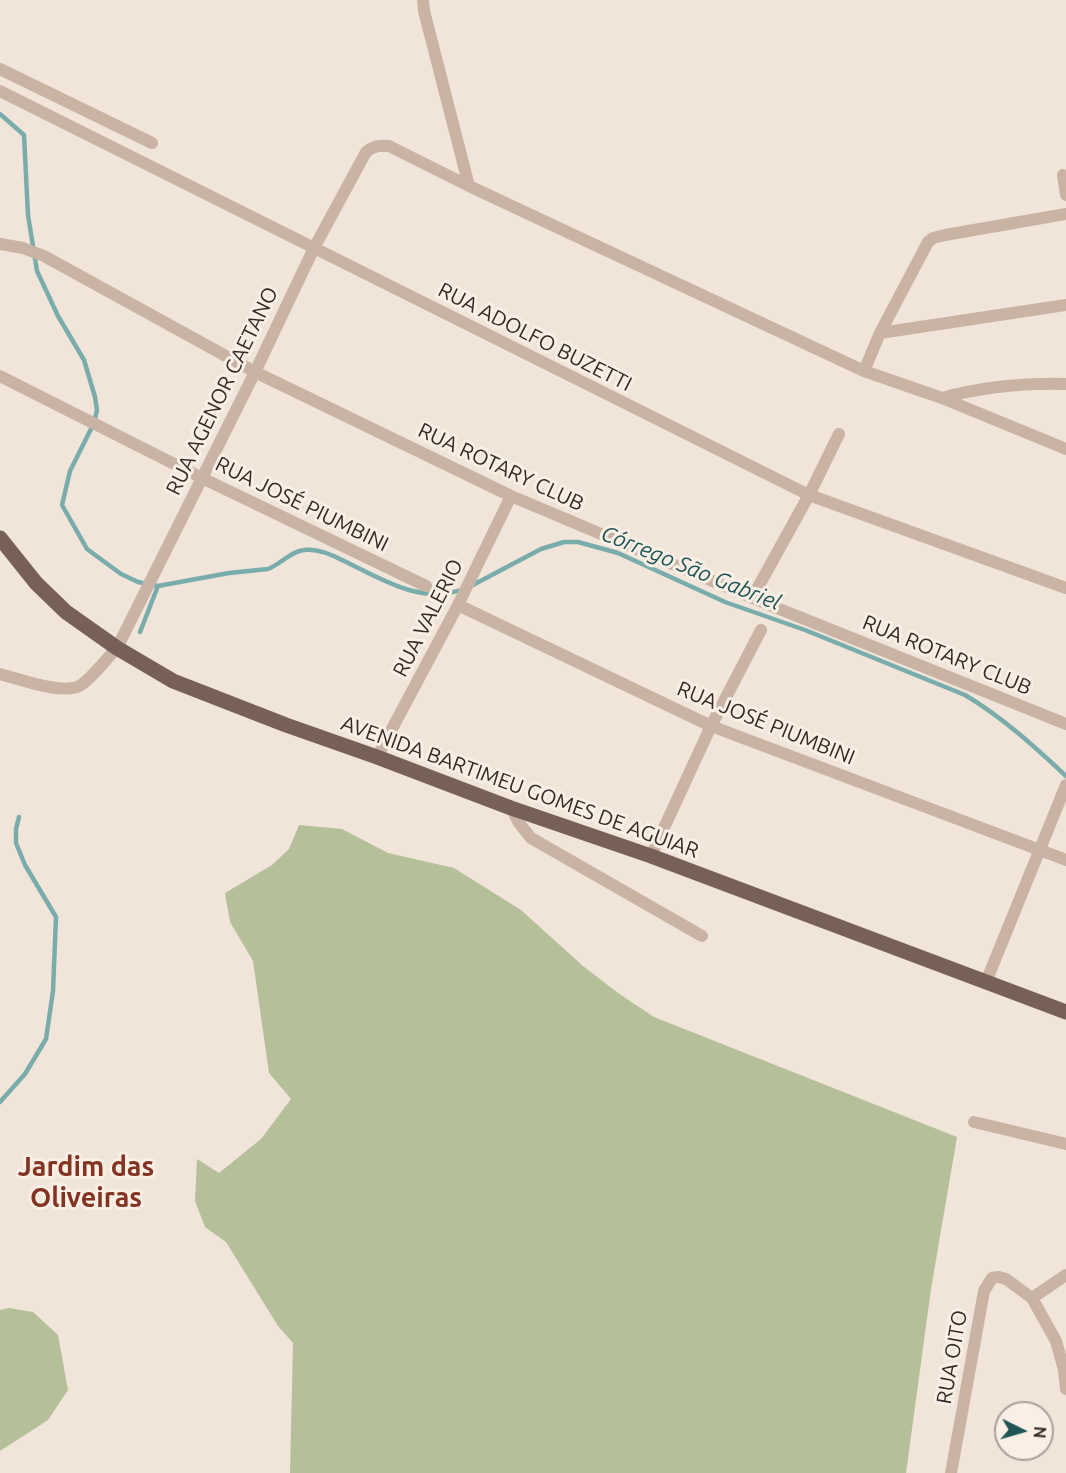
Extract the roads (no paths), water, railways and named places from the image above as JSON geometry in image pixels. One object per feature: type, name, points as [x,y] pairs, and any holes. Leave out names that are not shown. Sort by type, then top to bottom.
[{"type":"main road","name":"AVENIDA BARTIMEU GOMES DE AGUIAR","points":[[0,538],[36,582],[66,612],[117,648],[173,681],[511,808],[651,856],[1066,1012]]},
{"type":"street","points":[[423,0],[469,186],[864,371],[942,398],[1066,449]]},
{"type":"street","points":[[0,69],[152,143]]},
{"type":"street","name":"RUA ADOLFO BUZETTI","points":[[0,91],[809,495],[1066,588]]},
{"type":"street","name":"RUA AGENOR CAETANO","points":[[0,674],[62,689],[73,688],[82,684],[117,648],[255,372],[314,248],[366,152],[380,145],[389,146],[469,186]]},
{"type":"street","points":[[1062,175],[1066,195]]},
{"type":"street","points":[[864,371],[880,333],[923,249],[933,238],[1066,214]]},
{"type":"street","name":"RUA ROTARY CLUB","points":[[0,244],[26,249],[44,256],[255,372],[511,496],[752,598],[1066,724]]},
{"type":"street","points":[[880,333],[1066,305]]},
{"type":"street","name":"RUA JOSÉ PIUMBINI","points":[[0,376],[202,478],[426,586]]},
{"type":"street","points":[[942,398],[972,390],[1066,384]]},
{"type":"street","points":[[752,598],[809,495],[839,434]]},
{"type":"street","name":"RUA VALERIO","points":[[377,757],[460,602],[511,496]]},
{"type":"street","name":"RUA JOSÉ PIUMBINI","points":[[460,602],[711,726],[1066,860]]},
{"type":"street","points":[[651,856],[711,726],[761,630]]},
{"type":"street","points":[[986,982],[1065,788]]},
{"type":"street","points":[[511,808],[531,838],[702,936]]},
{"type":"street","points":[[974,1122],[1066,1144]]},
{"type":"street","points":[[1066,1275],[1032,1298],[1056,1341],[1064,1370],[1066,1389]]},
{"type":"street","name":"RUA OITO","points":[[951,1473],[984,1292],[992,1278],[999,1277],[1006,1279],[1032,1298]]},
{"type":"waterway","name":"Córrego São Gabriel","points":[[0,114],[24,135],[28,215],[37,271],[58,316],[84,360],[95,397],[97,410],[94,423],[70,471],[62,505],[87,549],[121,574],[138,582],[158,586],[229,573],[268,569],[299,551],[309,550],[330,554],[387,582],[417,592],[448,593],[464,589]]},
{"type":"waterway","name":"Córrego São Gabriel","points":[[471,586],[541,549],[564,542],[578,542],[618,553],[725,602],[805,630],[965,695],[1005,722],[1066,776]]},
{"type":"waterway","points":[[140,632],[158,586]]},
{"type":"waterway","points":[[0,1102],[25,1074],[46,1039],[53,991],[56,917],[25,865],[16,843],[19,817]]},
{"type":"district","name":"Jardim das Oliveiras","points":[[86,1182]]}]
